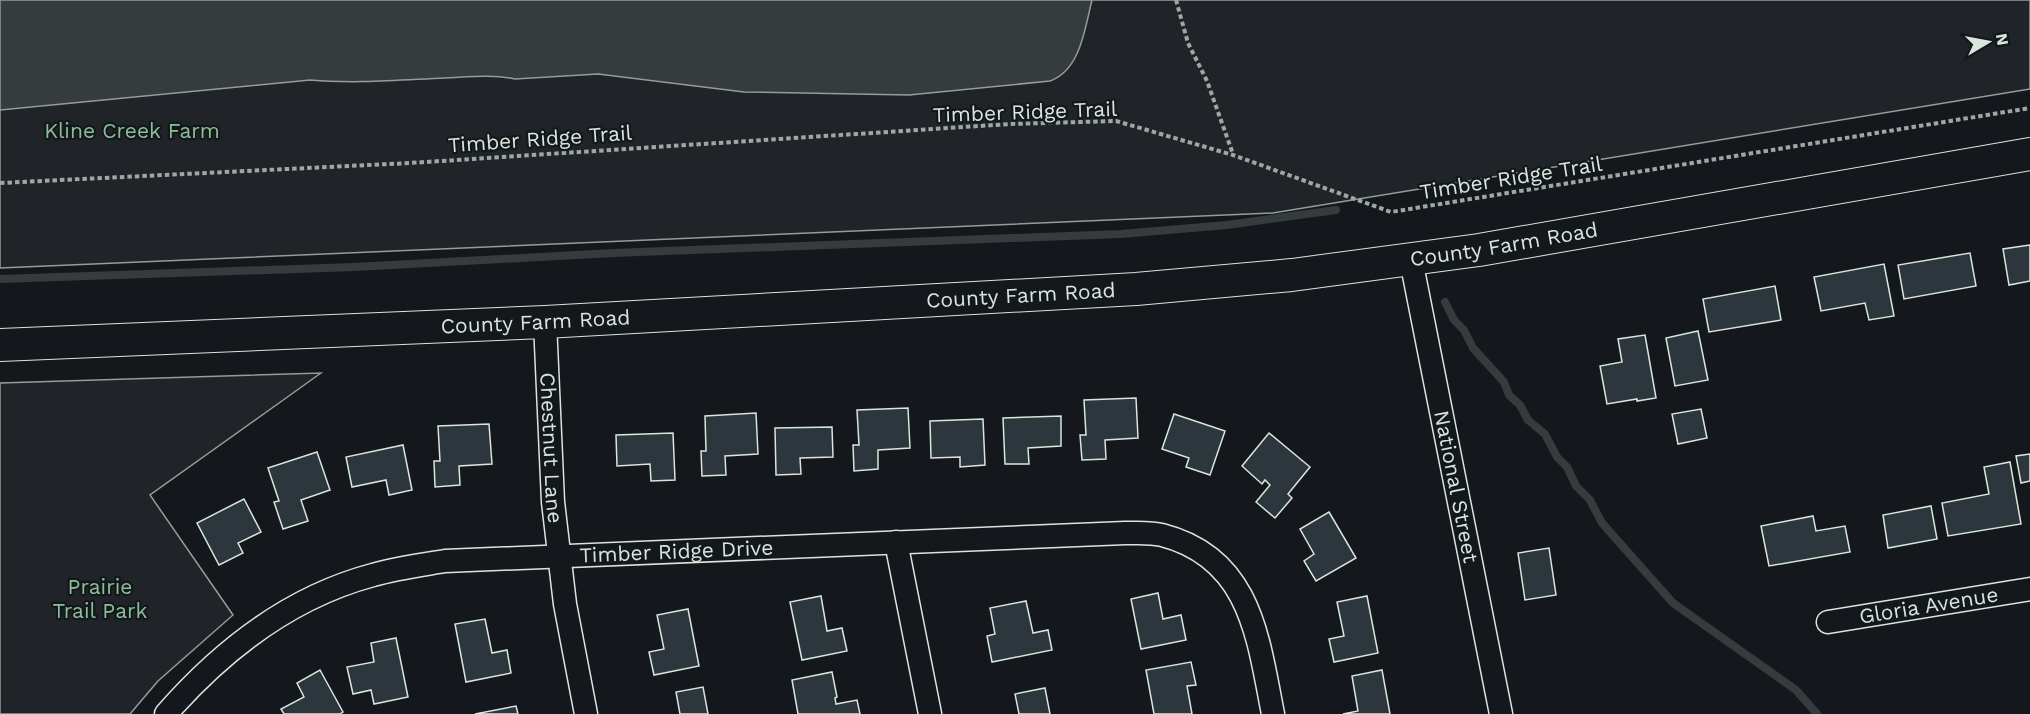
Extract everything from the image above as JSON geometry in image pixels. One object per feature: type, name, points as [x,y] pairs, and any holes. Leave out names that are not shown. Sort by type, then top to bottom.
[{"type":"main road","name":"County Farm Road","points":[[0,345],[546,322],[1136,289],[1292,275],[1411,260],[2030,154]]},
{"type":"street","name":"National Street","points":[[1411,260],[1501,714]]},
{"type":"street","name":"Chestnut Lane","points":[[546,322],[553,502],[565,604],[586,714]]},
{"type":"street","name":"Timber Ridge Drive","points":[[166,714],[210,667],[251,633],[294,606],[340,585],[395,569],[445,561],[1125,533],[1160,535],[1188,544],[1208,556],[1225,571],[1252,617],[1258,635],[1273,714]]},
{"type":"street","points":[[896,542],[930,714]]},
{"type":"street","name":"Gloria Avenue","points":[[1828,622],[2030,589]]},
{"type":"path","points":[[1176,0],[1188,43],[1207,81],[1233,154]]},
{"type":"path","name":"Timber Ridge Trail","points":[[0,183],[410,163],[1010,124],[1116,121],[1233,154],[1391,212],[2030,108]]},
{"type":"green space","name":"Kline Creek Farm","points":[[0,0],[2030,0],[2030,89],[1273,213],[0,268]]},
{"type":"green space","name":"Prairie Trail Park","points":[[321,373],[150,495],[233,615],[158,681],[130,714],[0,714],[0,383]]},
{"type":"shaded area","points":[[0,0],[1092,0],[1084,35],[1075,58],[1069,68],[1050,81],[909,95],[744,92],[598,74],[515,79],[480,76],[361,82],[310,80],[0,110]]},
{"type":"building","points":[[2030,245],[2030,281],[2009,285],[2003,249]]},
{"type":"building","points":[[1970,253],[1976,286],[1904,299],[1898,265]]},
{"type":"building","points":[[1884,264],[1894,316],[1869,320],[1865,303],[1821,311],[1814,277]]},
{"type":"building","points":[[1775,286],[1781,320],[1709,332],[1703,299]]},
{"type":"building","points":[[1698,331],[1708,380],[1675,386],[1666,338]]},
{"type":"building","points":[[1645,335],[1656,398],[1607,404],[1600,366],[1622,362],[1618,339]]},
{"type":"building","points":[[1136,398],[1138,438],[1105,440],[1106,459],[1082,460],[1080,435],[1086,435],[1084,400]]},
{"type":"building","points":[[908,408],[910,448],[878,450],[878,469],[854,471],[853,445],[859,445],[857,410]]},
{"type":"building","points":[[1701,409],[1707,438],[1678,444],[1672,414]]},
{"type":"building","points":[[756,413],[758,454],[725,456],[726,475],[702,476],[701,451],[706,451],[705,416]]},
{"type":"building","points":[[1174,414],[1225,431],[1210,475],[1186,467],[1189,458],[1162,449]]},
{"type":"building","points":[[1061,416],[1061,446],[1028,448],[1029,464],[1005,464],[1003,418]]},
{"type":"building","points":[[983,419],[985,465],[960,467],[960,457],[931,458],[930,421]]},
{"type":"building","points":[[489,424],[492,464],[459,466],[460,485],[435,487],[434,461],[440,461],[438,426]]},
{"type":"building","points":[[832,427],[833,457],[800,458],[801,474],[776,475],[775,428]]},
{"type":"building","points":[[673,433],[675,480],[651,481],[650,464],[617,466],[616,435]]},
{"type":"building","points":[[1269,433],[1310,467],[1288,494],[1292,498],[1275,518],[1256,502],[1270,485],[1265,480],[1262,484],[1242,466]]},
{"type":"building","points":[[403,445],[412,490],[389,495],[386,480],[352,487],[346,457]]},
{"type":"building","points":[[317,452],[330,490],[301,500],[308,521],[283,529],[274,502],[279,501],[268,468]]},
{"type":"building","points":[[2030,454],[2030,481],[2021,483],[2016,456]]},
{"type":"building","points":[[2010,462],[2021,524],[1948,536],[1942,503],[1989,494],[1984,467]]},
{"type":"building","points":[[244,499],[261,532],[238,543],[243,553],[219,565],[197,523]]},
{"type":"building","points":[[1931,506],[1937,539],[1888,548],[1883,515]]},
{"type":"building","points":[[1329,512],[1356,558],[1316,581],[1304,561],[1314,554],[1300,529]]},
{"type":"building","points":[[1813,516],[1816,531],[1845,526],[1850,552],[1769,566],[1761,526]]},
{"type":"building","points":[[1549,548],[1556,595],[1525,600],[1518,553]]},
{"type":"building","points":[[1158,593],[1163,619],[1181,615],[1186,640],[1141,649],[1131,599]]},
{"type":"building","points":[[821,596],[827,631],[842,628],[847,651],[802,660],[790,602]]},
{"type":"building","points":[[1367,596],[1378,653],[1334,662],[1329,639],[1344,636],[1337,602]]},
{"type":"building","points":[[1026,601],[1033,633],[1048,630],[1052,650],[992,662],[987,636],[995,634],[990,608]]},
{"type":"building","points":[[688,609],[699,666],[654,675],[649,652],[664,649],[657,615]]},
{"type":"building","points":[[485,619],[492,653],[507,650],[511,673],[466,682],[455,624]]},
{"type":"building","points":[[396,638],[408,697],[374,704],[371,690],[353,694],[347,667],[374,662],[371,643]]},
{"type":"building","points":[[1191,662],[1196,685],[1187,686],[1192,714],[1154,714],[1146,670]]},
{"type":"building","points":[[320,670],[343,712],[340,714],[284,714],[281,709],[304,697],[297,683]]},
{"type":"building","points":[[1382,670],[1390,714],[1343,714],[1358,711],[1352,676]]},
{"type":"building","points":[[832,672],[837,697],[835,698],[836,704],[857,700],[860,714],[798,714],[792,680]]},
{"type":"building","points":[[703,687],[708,714],[680,714],[676,692]]},
{"type":"building","points":[[1045,688],[1050,714],[1019,714],[1015,694]]},
{"type":"building","points":[[516,706],[518,714],[475,714]]},
{"type":"waterway","points":[[0,279],[355,267],[613,253],[1121,234],[1227,225],[1336,210]]},
{"type":"waterway","points":[[1445,302],[1473,348],[1504,382],[1509,395],[1520,405],[1528,420],[1545,434],[1557,457],[1567,467],[1576,486],[1590,500],[1602,523],[1673,603],[1796,690],[1817,714]]}]
